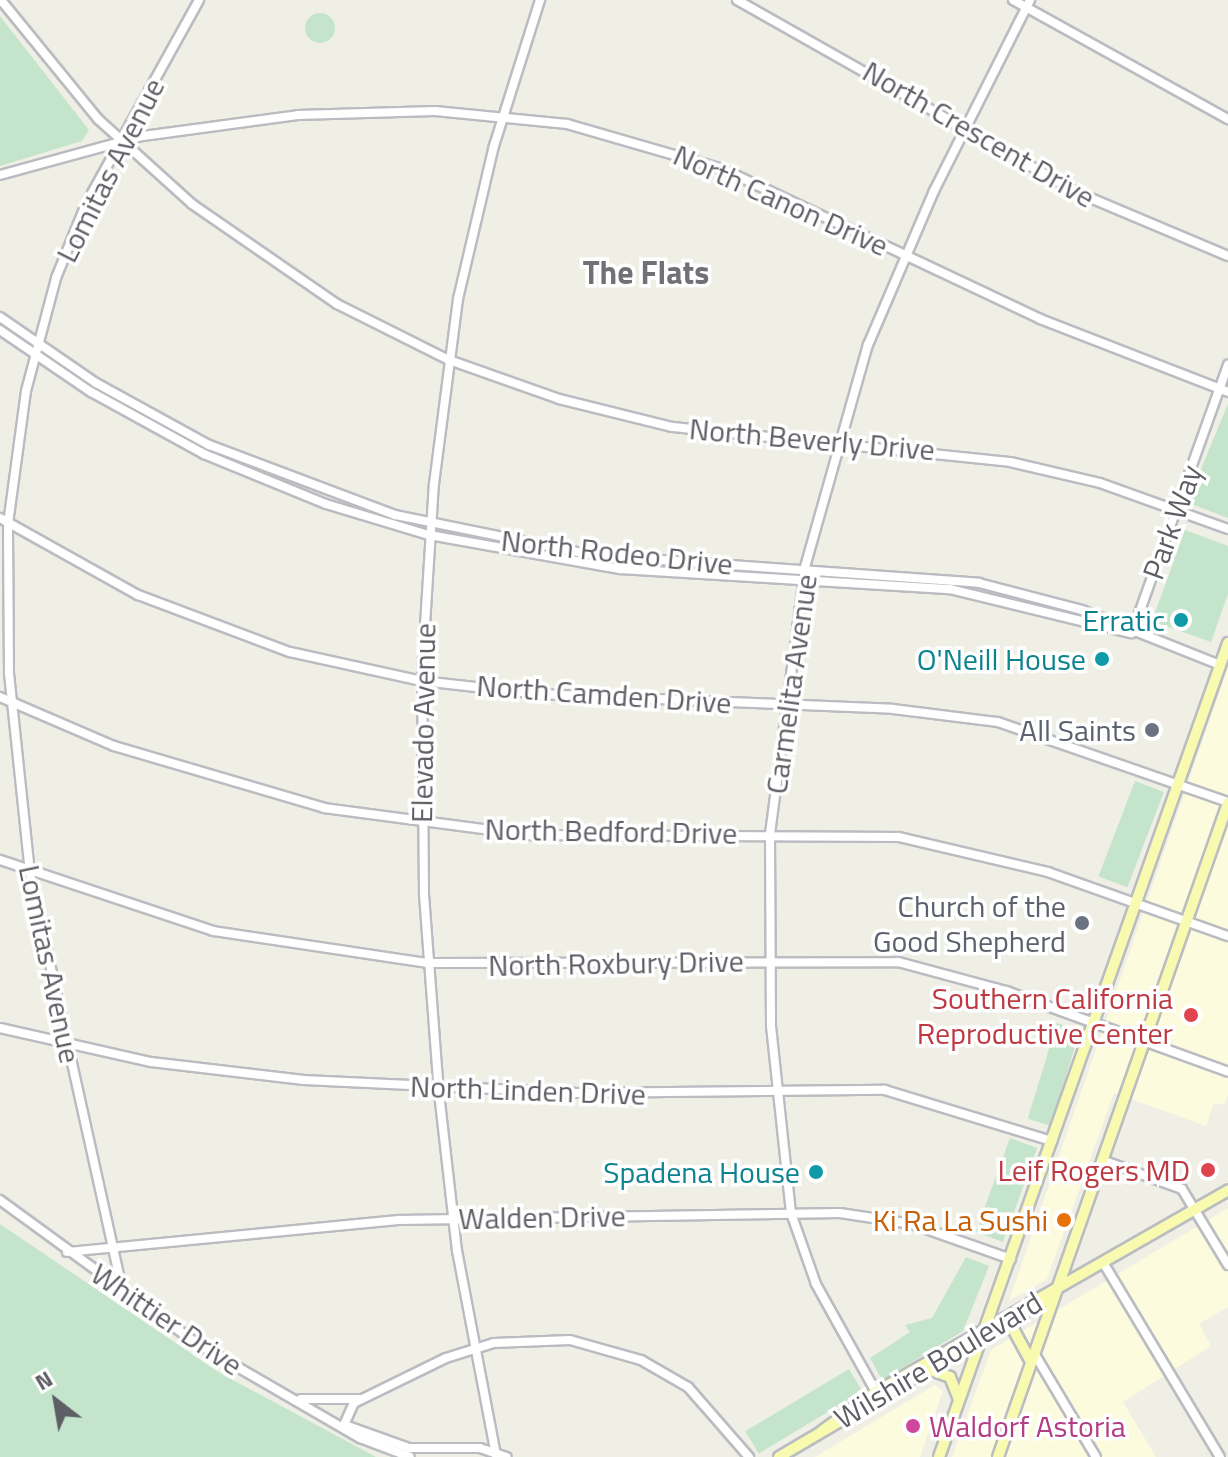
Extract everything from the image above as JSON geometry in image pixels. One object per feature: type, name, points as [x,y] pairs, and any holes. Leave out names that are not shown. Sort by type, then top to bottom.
[{"type":"main road","points":[[939,1457],[1178,784],[1224,666],[1228,643]]},
{"type":"main road","points":[[998,1457],[1228,803]]},
{"type":"main road","name":"Wilshire Boulevard","points":[[822,1431],[876,1392],[986,1327],[1104,1264],[1228,1190]]},
{"type":"main road","name":"Wilshire Boulevard","points":[[779,1457],[1011,1325],[1055,1292]]},
{"type":"main road","points":[[1011,1325],[1033,1358]]},
{"type":"main road","points":[[933,1371],[950,1377],[959,1399]]},
{"type":"street","name":"North Beverly Drive","points":[[1,0],[119,140],[284,272],[449,360],[559,399],[672,427],[840,441],[1010,462],[1176,510],[1228,529]]},
{"type":"street","name":"Lomitas Avenue","points":[[123,1293],[30,873],[11,703],[8,524],[36,344],[65,254],[119,140],[199,0]]},
{"type":"street","name":"Elevado Avenue","points":[[491,1456],[452,1218],[438,1088],[421,824],[422,681],[429,535],[449,360],[503,115],[540,0]]},
{"type":"street","name":"North Crescent Drive","points":[[737,0],[1123,215],[1228,256]]},
{"type":"street","points":[[1013,0],[1028,4],[1228,119]]},
{"type":"street","name":"Carmelita Avenue","points":[[876,1392],[816,1284],[791,1213],[777,1090],[769,960],[770,834],[804,572],[840,441],[904,254],[1028,4]]},
{"type":"street","name":"North Canon Drive","points":[[0,175],[119,140],[309,114],[503,115],[692,157],[1051,324],[1224,390]]},
{"type":"street","name":"North Rodeo Drive","points":[[0,317],[36,344],[209,445],[319,491],[430,525],[606,557],[804,572],[978,593],[1132,633],[1224,666]]},
{"type":"street","name":"North Rodeo Drive","points":[[0,330],[34,355],[204,454],[326,504],[429,535],[605,567],[804,572]]},
{"type":"street","name":"Park Way","points":[[1132,633],[1176,510],[1224,390],[1228,365]]},
{"type":"street","name":"North Camden Drive","points":[[0,518],[138,595],[290,652],[422,681],[786,704],[998,722],[1228,803]]},
{"type":"street","name":"North Bedford Drive","points":[[0,697],[223,783],[421,824],[530,835],[899,837],[971,850],[1228,936]]},
{"type":"street","name":"North Roxbury Drive","points":[[0,860],[30,873],[213,931],[428,963],[898,962],[1094,1022],[1228,1072]]},
{"type":"street","name":"North Linden Drive","points":[[0,1028],[66,1045],[238,1074],[438,1088],[910,1094],[1052,1141]]},
{"type":"street","points":[[1102,1160],[1178,1187],[1197,1208],[1228,1265]]},
{"type":"street","name":"Whittier Drive","points":[[1,1203],[123,1293],[292,1397],[410,1457]]},
{"type":"street","name":"Walden Drive","points":[[67,1252],[452,1218],[791,1213],[888,1218],[1011,1259]]},
{"type":"street","points":[[1104,1264],[1220,1457]]},
{"type":"street","points":[[292,1397],[360,1399],[474,1349],[570,1340],[632,1356],[696,1394],[749,1457]]},
{"type":"street","points":[[1033,1358],[1096,1457]]},
{"type":"street","points":[[344,1425],[360,1399]]},
{"type":"street","name":"Whittier Drive","points":[[344,1425],[409,1448],[506,1457]]},
{"type":"shaded area","points":[[320,13],[330,18],[335,28],[330,38],[320,43],[310,38],[305,28],[310,18]]},
{"type":"shaded area","points":[[0,16],[89,130],[82,141],[0,166]]},
{"type":"shaded area","points":[[1228,404],[1228,518],[1194,505],[1190,495]]},
{"type":"shaded area","points":[[1185,530],[1228,546],[1228,594],[1211,642],[1152,621]]},
{"type":"shaded area","points":[[1228,667],[1228,1095],[1224,1105],[1214,1103],[1206,1126],[1114,1093],[1047,1279],[1009,1301]]},
{"type":"shaded area","points":[[1135,781],[1164,792],[1127,887],[1098,876]]},
{"type":"shaded area","points":[[1057,1023],[1080,1030],[1051,1126],[1028,1119]]},
{"type":"shaded area","points":[[1010,1138],[1037,1148],[1003,1242],[976,1232]]},
{"type":"shaded area","points":[[1228,1208],[1228,1307],[1199,1324],[1211,1346],[1123,1402],[1156,1457],[952,1457],[991,1350]]},
{"type":"shaded area","points":[[0,1224],[220,1373],[376,1457],[0,1457]]},
{"type":"shaded area","points":[[966,1257],[989,1266],[963,1331],[882,1380],[870,1358],[910,1332],[905,1325],[932,1318]]},
{"type":"shaded area","points":[[849,1369],[862,1391],[759,1454],[745,1431]]},
{"type":"shaded area","points":[[935,1385],[943,1391],[920,1457],[815,1457]]},
{"type":"place","name":"Erratic","points":[[1181,620]]},
{"type":"place","name":"O'Neill House","points":[[1102,659]]},
{"type":"place","name":"All Saints","points":[[1152,730]]},
{"type":"place","name":"Church of the Good Shepherd","points":[[1082,923]]},
{"type":"place","name":"Southern California Reproductive Center","points":[[1191,1015]]},
{"type":"place","name":"Leif Rogers MD","points":[[1208,1170]]},
{"type":"place","name":"Spadena House","points":[[816,1172]]},
{"type":"place","name":"Ki Ra La Sushi","points":[[1064,1220]]},
{"type":"place","name":"Waldorf Astoria","points":[[913,1426]]},
{"type":"district","name":"The Flats","points":[[646,272]]}]
